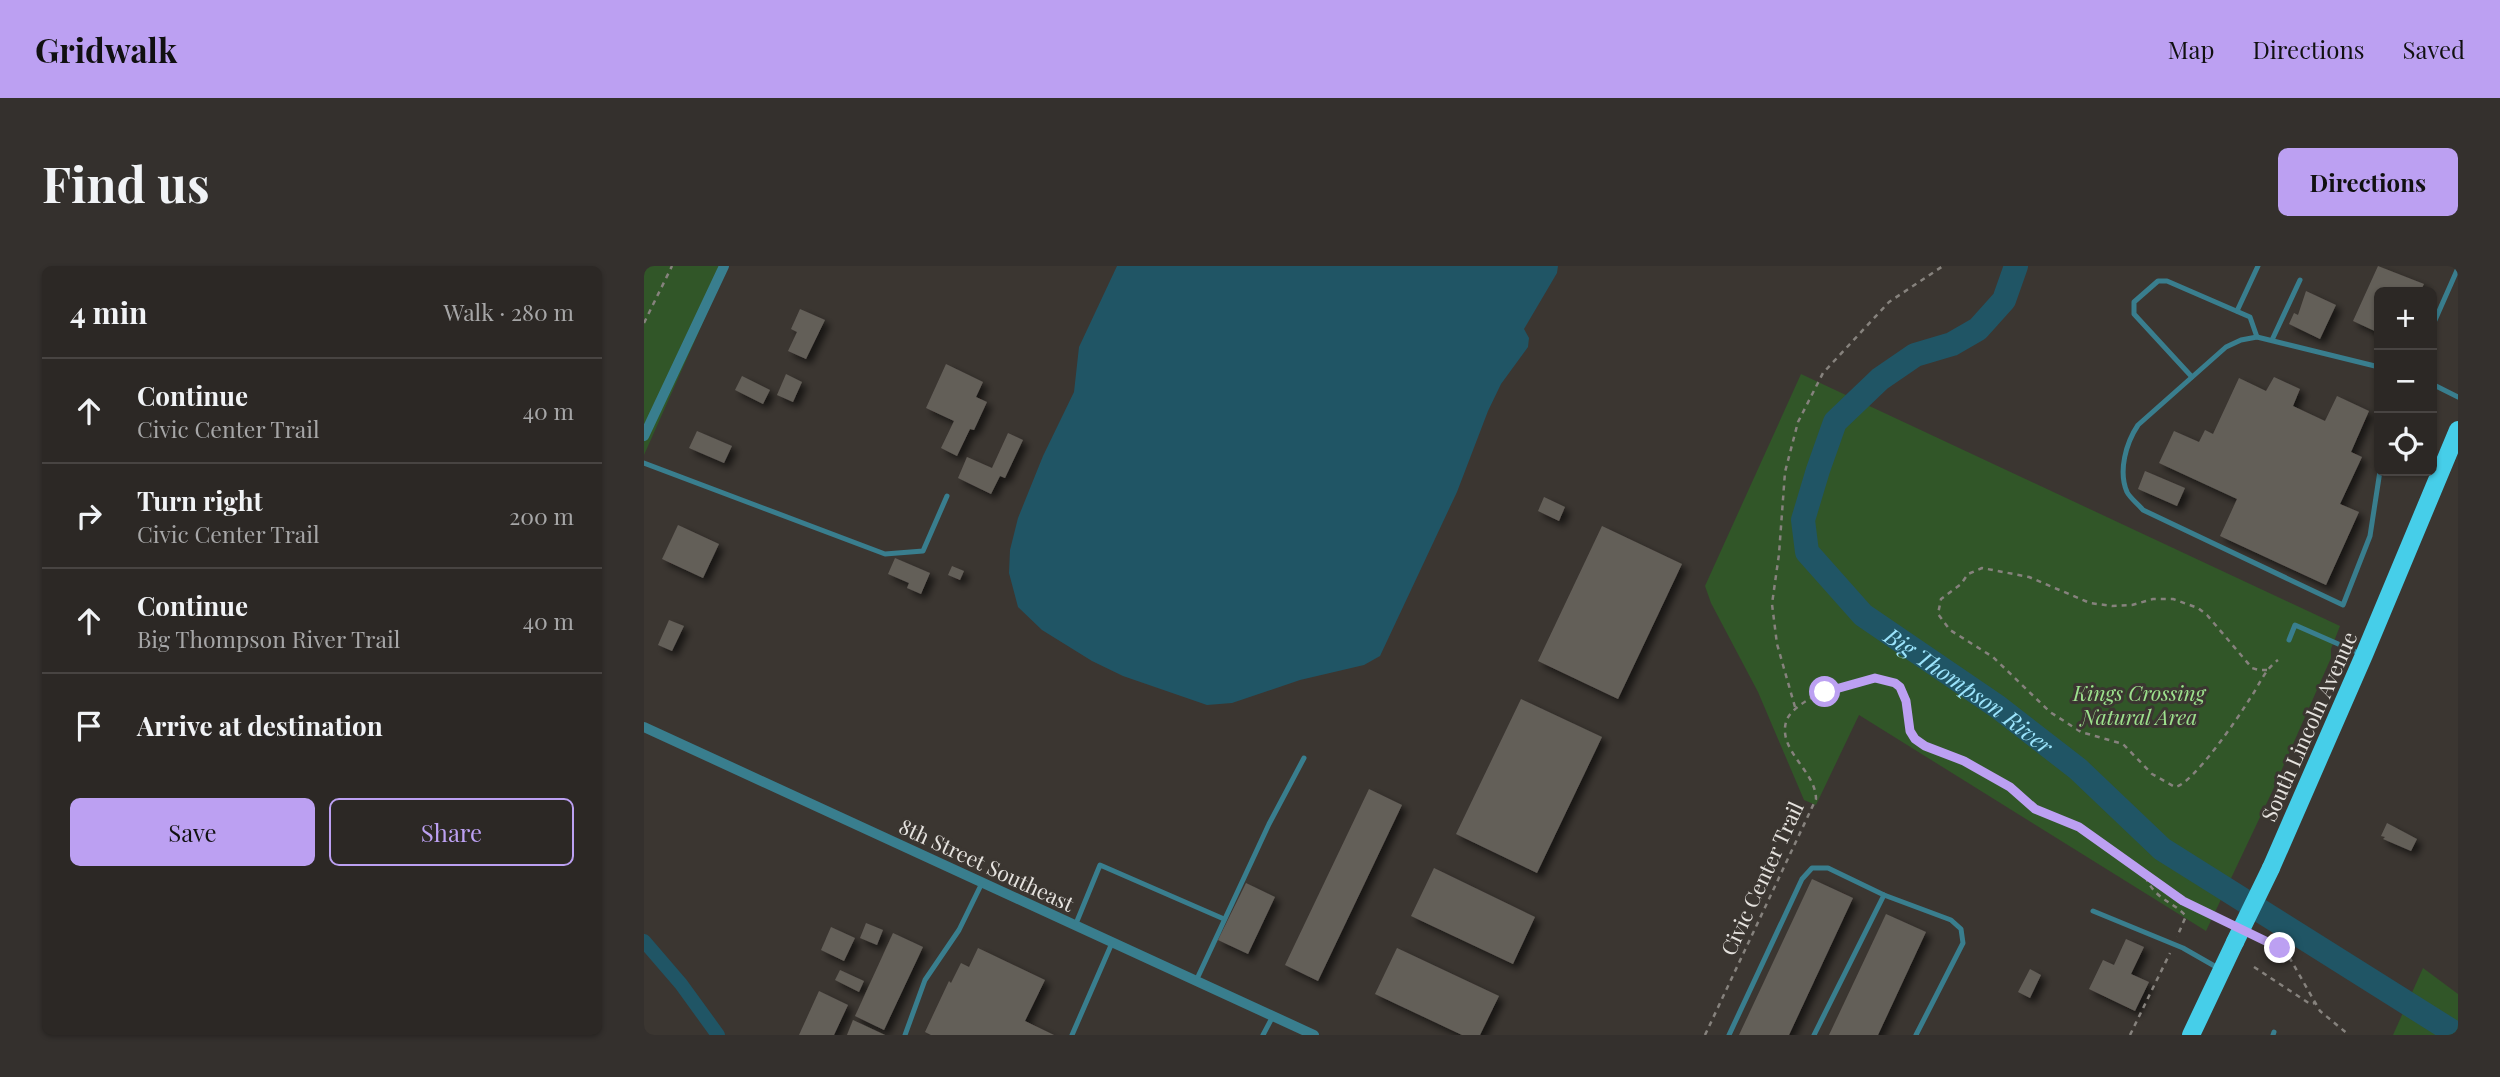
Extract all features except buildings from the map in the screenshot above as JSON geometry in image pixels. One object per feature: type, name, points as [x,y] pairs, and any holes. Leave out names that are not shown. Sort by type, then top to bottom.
[{"type":"highway","name":"South Lincoln Avenue","points":[[2190,1035],[2222,970],[2234,934],[2271,868],[2454,449],[2458,430]]},
{"type":"street","points":[[644,436],[724,266]]},
{"type":"street","name":"8th Street Southeast","points":[[644,727],[1314,1035]]},
{"type":"lane","points":[[2237,311],[2258,266]]},
{"type":"lane","points":[[2437,316],[2458,268]]},
{"type":"lane","points":[[2272,340],[2300,279]]},
{"type":"lane","points":[[2192,377],[2134,313],[2134,302],[2158,281],[2167,281],[2250,317],[2257,337]]},
{"type":"lane","points":[[2374,366],[2257,337],[2241,340],[2226,347],[2138,425],[2130,436],[2124,472],[2127,493],[2143,509],[2343,605],[2370,536],[2379,476]]},
{"type":"lane","points":[[2437,386],[2458,397]]},
{"type":"lane","points":[[644,463],[885,554],[923,551],[947,496]]},
{"type":"lane","points":[[2289,639],[2295,625],[2364,655]]},
{"type":"lane","points":[[1196,981],[1269,824],[1304,758]]},
{"type":"lane","points":[[1075,926],[1100,865],[1224,919]]},
{"type":"lane","points":[[1729,1035],[1802,879],[1812,868],[1828,868],[1884,895],[1951,920],[1961,929],[1963,943],[1916,1035]]},
{"type":"lane","points":[[905,1035],[925,980],[959,930],[982,883]]},
{"type":"lane","points":[[1814,1035],[1884,895]]},
{"type":"lane","points":[[2094,911],[2174,944],[2222,970]]},
{"type":"lane","points":[[1072,1035],[1112,943]]},
{"type":"lane","points":[[1263,1035],[1273,1016]]},
{"type":"path","points":[[644,323],[672,266]]},
{"type":"path","points":[[1943,266],[1889,302],[1823,373],[1798,422],[1785,472],[1772,604],[1777,644],[1795,707],[1825,692],[1848,685],[1875,678],[1889,680],[1900,687],[1906,701],[1910,731],[1915,739],[1941,754],[1964,761],[2010,787],[2035,809],[2079,827],[2183,901],[2210,914],[2234,934]]},
{"type":"path","points":[[2267,670],[2252,667],[2198,608],[2173,599],[2153,599],[2132,605],[2112,606],[2090,603],[2029,577],[1982,568],[1968,574],[1961,584],[1945,594],[1938,605],[1938,614],[1950,630],[1993,657],[2049,712],[2081,732],[2123,744],[2152,774],[2175,787],[2184,784],[2205,761],[2250,700],[2267,670],[2278,660]]},
{"type":"path","name":"Civic Center Trail","points":[[1706,1035],[1816,799],[1812,783],[1785,739],[1786,720],[1795,707]]},
{"type":"path","points":[[2130,1035],[2186,916],[2179,908],[2153,891],[2147,880],[2149,877]]},
{"type":"path","points":[[2257,936],[2288,955],[2320,1011],[2349,1035]]},
{"type":"path","points":[[2254,967],[2301,999],[2315,1003]]},
{"type":"green space","points":[[644,266],[728,266],[644,455]]},
{"type":"green space","name":"Kings Crossing Natural Area","points":[[1801,374],[2340,626],[2331,649],[2331,658],[2206,931],[1859,715],[1816,805],[1804,800],[1758,692],[1711,603],[1705,586]]},
{"type":"green space","points":[[2423,968],[2458,994],[2458,1035],[2393,1035]]},
{"type":"water","points":[[1117,266],[1558,266],[1557,273],[1524,329],[1529,338],[1528,347],[1501,384],[1488,411],[1457,492],[1380,656],[1364,665],[1300,680],[1232,703],[1207,705],[1123,676],[1092,661],[1042,630],[1018,607],[1009,573],[1010,550],[1018,518],[1043,456],[1074,392],[1079,347]]},
{"type":"waterway","name":"Big Thompson River","points":[[2016,266],[2004,300],[1978,329],[1952,344],[1915,355],[1880,379],[1835,422],[1803,520],[1807,552],[1863,615],[1998,707],[2078,769],[2162,849],[2458,1035]]},
{"type":"waterway","points":[[644,941],[681,984],[718,1035]]},
{"type":"route","points":[[1825,692],[1875,678],[1895,683],[1900,687],[1906,701],[1910,731],[1915,739],[1925,746],[1964,761],[2010,787],[2035,809],[2079,827],[2183,901],[2280,948]]}]
